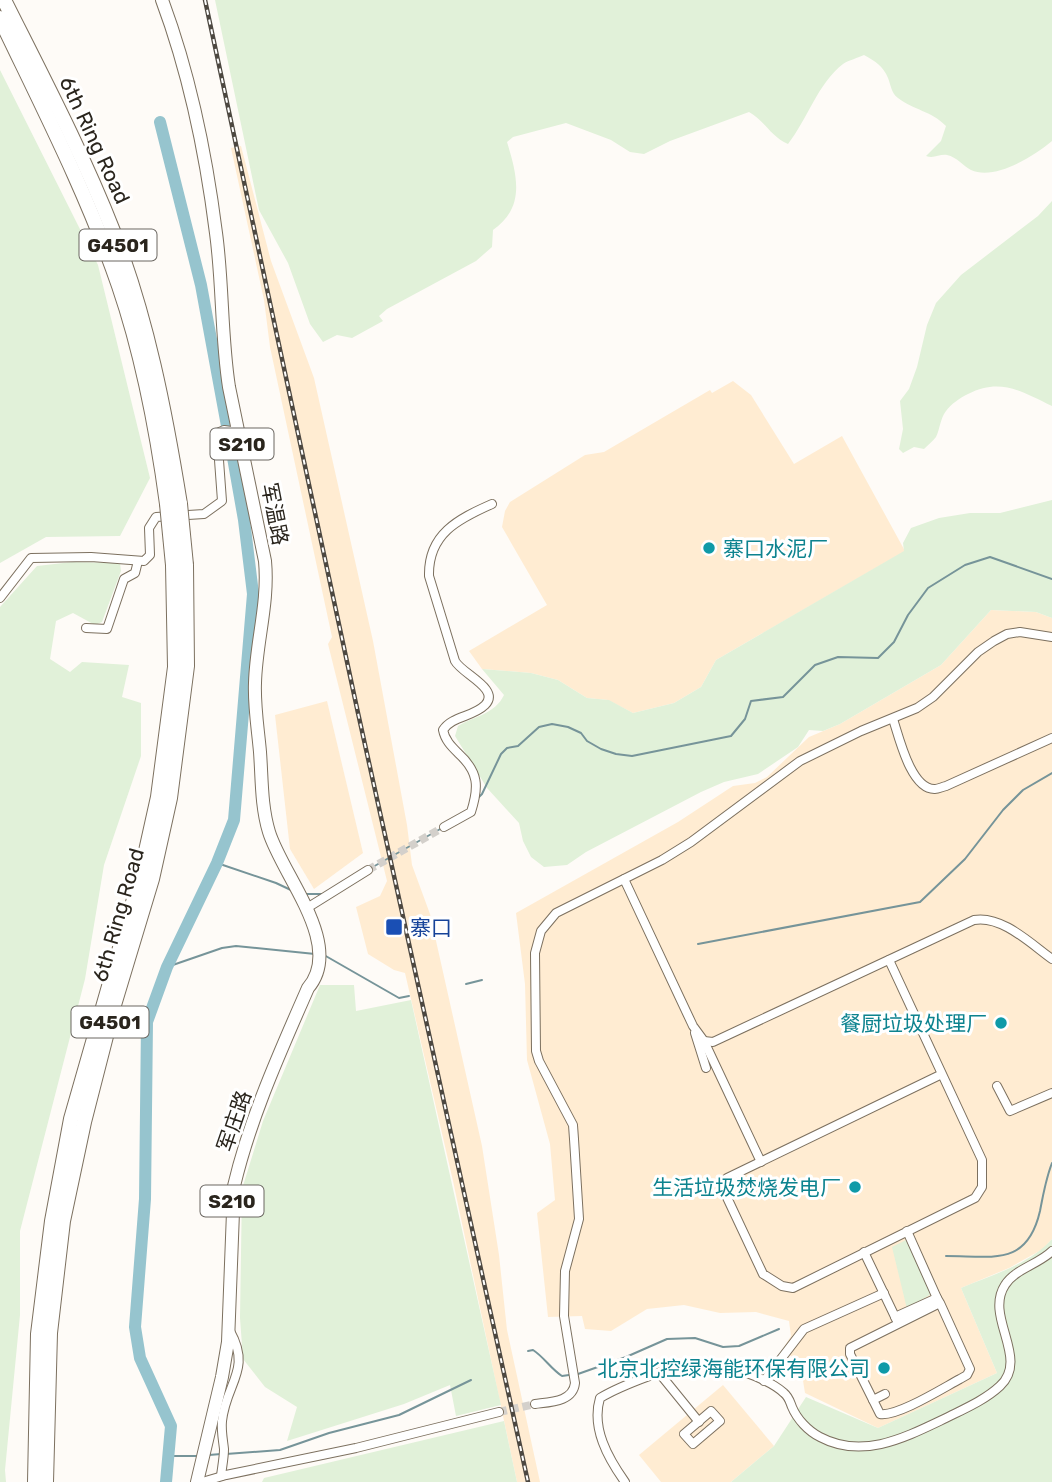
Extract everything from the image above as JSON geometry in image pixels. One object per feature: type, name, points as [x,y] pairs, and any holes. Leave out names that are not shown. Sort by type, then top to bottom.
[{"type":"highway","name":"6th Ring Road","points":[[5,2],[91,176],[118,244],[158,379],[174,504]]},
{"type":"highway","name":"6th Ring Road","points":[[0,18],[78,182],[119,285],[174,504]]},
{"type":"highway","name":"G4501","points":[[174,504],[180,565]]},
{"type":"highway","name":"6th Ring Road","points":[[34,1482],[38,1334],[52,1221],[71,1119],[140,878],[158,797],[175,667],[180,565]]},
{"type":"highway","name":"6th Ring Road","points":[[46,1482],[50,1334],[63,1221],[84,1122],[114,1005],[152,879],[170,798],[187,666],[180,565]]},
{"type":"main road","name":"军温路","points":[[162,0],[195,105],[216,233],[225,359],[265,561],[268,585],[255,682],[264,808],[269,831],[307,908]]},
{"type":"main road","name":"军庄路","points":[[200,1482],[203,1455],[222,1377],[228,1326],[233,1199],[239,1163],[273,1068],[308,988],[317,978],[318,946],[307,908]]},
{"type":"street","points":[[0,598],[31,558],[92,557],[144,561],[150,555],[149,528],[156,517],[204,514],[222,501],[217,433],[224,430],[239,432]]},
{"type":"street","points":[[444,827],[471,812],[478,783],[474,771],[447,742],[443,730],[447,724],[483,707],[488,702],[489,695],[486,688],[463,672],[455,661],[429,576],[429,564],[431,551],[438,539],[463,517],[492,503]]},
{"type":"street","points":[[86,628],[107,629],[124,579],[135,573],[138,561]]},
{"type":"street","points":[[534,1404],[568,1397],[574,1391],[564,1316],[564,1283],[579,1219],[573,1125],[539,1061],[537,1051],[535,953],[541,931],[556,913],[691,842],[800,761],[933,697],[978,652],[1007,634],[1020,632],[1052,636]]},
{"type":"street","points":[[892,719],[916,780],[926,788],[934,789],[1052,738]]},
{"type":"street","points":[[307,908],[368,870]]},
{"type":"street","points":[[624,879],[693,1027],[706,1068]]},
{"type":"street","points":[[704,1041],[713,1042],[979,919],[1007,928],[1052,959]]},
{"type":"street","points":[[889,960],[982,1160],[982,1187],[975,1198],[793,1288],[763,1274],[723,1189],[727,1178],[942,1074]]},
{"type":"street","points":[[693,1027],[704,1041],[761,1162]]},
{"type":"street","points":[[997,1086],[1010,1111],[1052,1093]]},
{"type":"street","points":[[907,1231],[970,1369],[967,1375],[885,1415],[880,1414],[850,1354],[850,1348],[938,1300]]},
{"type":"street","points":[[625,1482],[606,1452],[601,1437],[598,1407],[600,1398],[609,1392],[689,1364],[701,1363],[734,1369],[764,1381],[785,1394],[799,1420],[811,1431],[835,1444],[851,1447],[878,1446],[903,1439],[965,1408],[989,1394],[1010,1374],[1012,1364],[999,1307],[1004,1286],[1011,1278],[1052,1251]]},
{"type":"street","points":[[864,1252],[897,1320]]},
{"type":"street","points":[[764,1381],[804,1329],[884,1293]]},
{"type":"street","points":[[221,1476],[224,1452],[222,1420],[238,1371],[240,1355],[239,1346],[228,1326]]},
{"type":"street","points":[[660,1374],[699,1422]]},
{"type":"street","points":[[873,1401],[885,1394]]},
{"type":"street","points":[[200,1482],[356,1448],[499,1412]]},
{"type":"shaded area","points":[[241,146],[271,261],[314,378],[373,641],[412,865],[430,914],[482,1146],[499,1255],[507,1330],[540,1482],[517,1482],[453,1181],[405,973],[394,970],[368,954],[356,907],[380,896],[387,881],[328,644],[332,637],[231,148]]},
{"type":"shaded area","name":"寨口水泥厂","points":[[733,381],[751,395],[794,464],[842,436],[905,551],[716,660],[701,687],[674,703],[633,713],[608,700],[587,698],[558,680],[531,673],[482,669],[469,651],[547,605],[502,527],[510,502],[585,455],[604,452],[710,390],[712,393]]},
{"type":"shaded area","name":"北京北控绿海能环保有限公司","points":[[991,610],[1036,612],[1052,618],[1052,1239],[1043,1249],[1009,1268],[961,1288],[997,1373],[878,1428],[805,1393],[800,1362],[782,1350],[791,1336],[789,1321],[756,1312],[720,1313],[684,1305],[647,1309],[611,1331],[585,1329],[582,1316],[548,1317],[537,1213],[555,1200],[550,1144],[527,1060],[525,984],[516,913],[678,822],[733,786],[755,783],[767,777],[809,737],[840,724],[941,665]]},
{"type":"shaded area","points":[[327,701],[363,853],[314,889],[290,849],[275,715]]},
{"type":"shaded area","points":[[723,1385],[774,1446],[731,1482],[661,1482],[639,1455]]},
{"type":"green space","points":[[215,0],[1052,0],[1052,141],[1025,160],[991,172],[971,170],[947,155],[926,156],[941,141],[946,126],[898,98],[884,70],[864,55],[845,63],[834,72],[788,144],[749,112],[670,141],[644,154],[630,152],[611,140],[566,123],[513,137],[507,142],[516,178],[515,201],[511,211],[493,230],[492,247],[476,261],[387,309],[379,316],[383,321],[352,338],[337,335],[323,342],[310,324],[288,263],[259,210]]},
{"type":"green space","points":[[0,70],[98,265],[150,478],[120,536],[46,537],[0,563]]},
{"type":"green space","points":[[1052,201],[1052,406],[1011,388],[980,389],[962,397],[948,408],[942,417],[936,437],[924,449],[914,447],[903,453],[899,449],[903,429],[900,401],[909,389],[936,303],[961,275],[1038,216]]},
{"type":"green space","points":[[1052,500],[1052,618],[1036,612],[991,610],[941,665],[840,724],[823,731],[809,730],[798,747],[758,774],[724,782],[701,792],[586,852],[567,865],[544,867],[531,857],[523,841],[519,823],[487,788],[455,736],[458,726],[490,711],[504,695],[482,669],[531,673],[558,680],[587,698],[609,700],[633,713],[674,703],[701,687],[716,660],[904,551],[903,543],[911,528],[939,518],[970,513],[1000,513]]},
{"type":"green space","points":[[72,562],[120,563],[121,571],[102,622],[95,625],[73,613],[56,621],[50,659],[70,672],[82,662],[129,665],[122,697],[141,703],[141,756],[104,865],[85,979],[20,1231],[20,1315],[6,1482],[0,1482],[0,607],[37,566]]},
{"type":"green space","points":[[320,985],[354,985],[356,1011],[411,1000],[501,1405],[456,1416],[450,1385],[404,1404],[287,1441],[297,1407],[265,1387],[243,1359],[240,1318],[242,1189],[263,1121]]},
{"type":"green space","points":[[908,1239],[931,1294],[907,1309],[892,1247]]},
{"type":"green space","points":[[1052,1239],[1052,1482],[731,1482],[774,1446],[806,1397],[878,1428],[997,1373],[961,1288],[1022,1262]]},
{"type":"green space","points":[[504,1421],[517,1482],[262,1482],[264,1478]]},
{"type":"waterway","points":[[160,122],[201,285],[227,426]]},
{"type":"waterway","points":[[166,1482],[171,1426],[140,1358],[135,1327],[145,1199],[147,1022],[167,967],[217,863],[234,820],[253,594],[244,520],[229,435]]},
{"type":"waterway","points":[[477,799],[501,754],[507,748],[518,746],[539,727],[552,724],[568,727],[581,733],[587,741],[601,749],[632,756],[731,736],[745,719],[751,701],[783,697],[815,665],[838,657],[878,658],[894,642],[908,615],[928,588],[965,565],[990,557],[1052,579]]},
{"type":"waterway","points":[[698,944],[920,902],[965,859],[1003,810],[1023,790],[1052,773]]},
{"type":"waterway","points":[[371,868],[442,828]]},
{"type":"waterway","points":[[217,863],[293,891]]},
{"type":"waterway","points":[[305,894],[323,894]]},
{"type":"waterway","points":[[167,967],[222,948],[236,946],[315,954]]},
{"type":"waterway","points":[[324,955],[399,998],[409,996]]},
{"type":"waterway","points":[[466,984],[482,980]]},
{"type":"waterway","points":[[946,1256],[993,1257],[1017,1250],[1034,1229],[1052,1163]]},
{"type":"waterway","points":[[578,1374],[667,1339],[695,1338],[723,1347],[739,1346],[779,1329]]},
{"type":"waterway","points":[[528,1351],[533,1350],[562,1376],[569,1375]]},
{"type":"waterway","points":[[226,1454],[280,1450],[329,1433],[399,1415],[471,1380]]},
{"type":"waterway","points":[[209,1455],[221,1454]]},
{"type":"waterway","points":[[169,1456],[196,1456]]},
{"type":"tunnel","points":[[368,870],[444,827]]},
{"type":"tunnel","points":[[499,1412],[535,1404]]},
{"type":"railway","points":[[205,0],[358,713],[528,1482]]},
{"type":"place","name":"寨口水泥厂","points":[[709,548]]},
{"type":"place","name":"寨口","points":[[394,927]]},
{"type":"place","name":"餐厨垃圾处理厂","points":[[1001,1023]]},
{"type":"place","name":"生活垃圾焚烧发电厂","points":[[855,1187]]},
{"type":"place","name":"北京北控绿海能环保有限公司","points":[[884,1368]]}]
